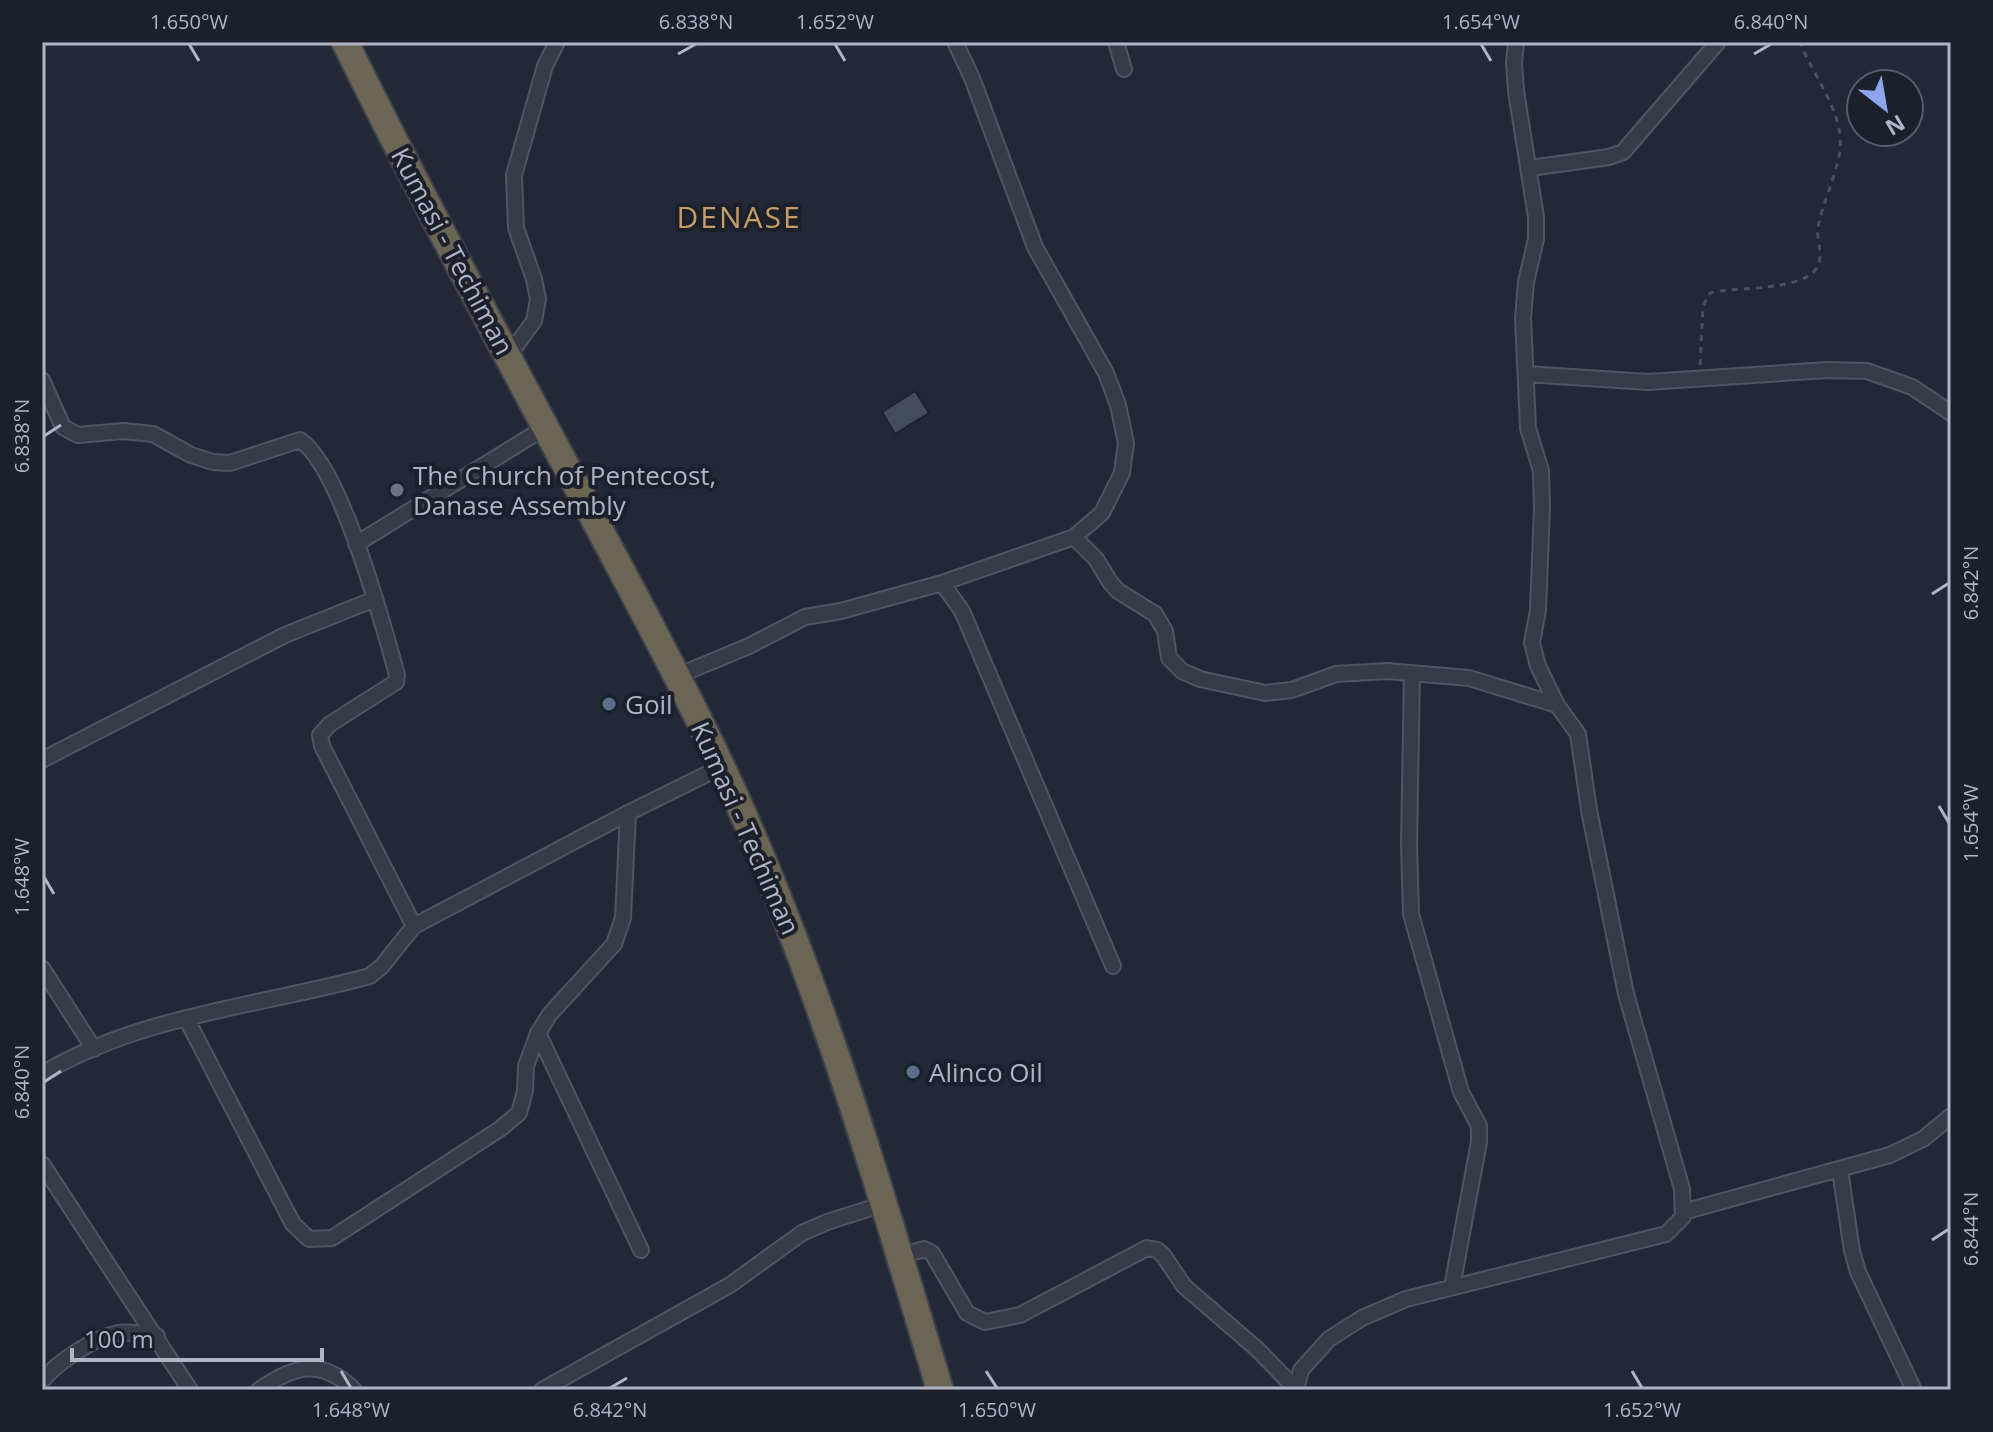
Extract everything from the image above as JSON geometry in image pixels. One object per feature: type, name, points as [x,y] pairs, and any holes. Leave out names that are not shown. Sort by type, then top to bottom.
[{"type":"highway","name":"Kumasi - Techiman","points":[[345,42],[428,206],[677,676],[763,861],[810,978],[847,1083],[940,1390]]},
{"type":"street","points":[[509,355],[534,321],[538,299],[516,228],[514,175],[545,66],[557,42]]},
{"type":"street","points":[[677,676],[749,646],[805,617],[841,611],[942,583],[1074,537],[1102,513],[1122,473],[1126,443],[1118,405],[1106,373],[1035,247],[972,78],[955,42]]},
{"type":"street","points":[[1116,42],[1124,69]]},
{"type":"street","points":[[1296,1390],[1301,1370],[1329,1339],[1406,1299],[1666,1234],[1683,1217],[1682,1189],[1626,994],[1589,810],[1578,734],[1557,705],[1538,666],[1532,643],[1538,610],[1541,471],[1528,428],[1523,318],[1526,282],[1536,239],[1530,168],[1516,91],[1516,42]]},
{"type":"street","points":[[1530,168],[1609,157],[1623,152],[1718,42]]},
{"type":"street","points":[[1526,374],[1648,382],[1828,370],[1867,371],[1912,387],[1951,413]]},
{"type":"street","points":[[42,380],[63,427],[78,435],[123,431],[153,434],[191,455],[213,462],[230,463],[300,440],[309,446],[339,499],[375,599],[397,675],[396,682],[330,724],[320,735],[322,746],[414,926]]},
{"type":"street","points":[[356,544],[546,427]]},
{"type":"street","points":[[1074,537],[1096,559],[1118,591],[1155,614],[1165,631],[1169,658],[1182,671],[1200,679],[1265,693],[1292,690],[1336,674],[1387,671],[1469,678],[1557,705]]},
{"type":"street","points":[[942,583],[962,611],[1113,966]]},
{"type":"street","points":[[42,760],[285,635],[375,599]]},
{"type":"street","points":[[1412,673],[1411,914],[1461,1092],[1479,1126],[1479,1142],[1452,1287]]},
{"type":"street","points":[[42,1074],[94,1049],[159,1024],[370,976],[382,966],[414,926],[721,767]]},
{"type":"street","points":[[186,1018],[293,1224],[309,1239],[332,1238],[500,1129],[519,1113],[525,1091],[526,1066],[538,1033],[550,1014],[614,944],[623,918],[628,813]]},
{"type":"street","points":[[42,968],[94,1049]]},
{"type":"street","points":[[538,1033],[641,1250]]},
{"type":"street","points":[[1683,1212],[1890,1155],[1923,1139],[1951,1116]]},
{"type":"street","points":[[42,1164],[190,1390]]},
{"type":"street","points":[[1840,1170],[1858,1272],[1914,1390]]},
{"type":"street","points":[[542,1390],[730,1285],[802,1233],[884,1204]]},
{"type":"street","points":[[900,1256],[924,1249],[932,1253],[967,1313],[985,1322],[1020,1315],[1147,1248],[1157,1250],[1184,1286],[1257,1349],[1296,1390]]},
{"type":"street","points":[[42,1381],[51,1369],[85,1347],[119,1333],[157,1336]]},
{"type":"street","points":[[259,1390],[295,1369],[318,1367],[354,1390]]},
{"type":"path","points":[[1699,378],[1703,306],[1710,293],[1797,281],[1816,270],[1820,259],[1819,222],[1834,181],[1841,147],[1833,110],[1800,42]]},
{"type":"building","points":[[915,391],[929,413],[895,434],[882,412]]},
{"type":"place","name":"The Church of Pentecost, Danase Assembly","points":[[397,490]]},
{"type":"place","name":"Goil","points":[[609,704]]},
{"type":"place","name":"Alinco Oil","points":[[913,1072]]},
{"type":"district","name":"DENASE","points":[[739,216]]}]
